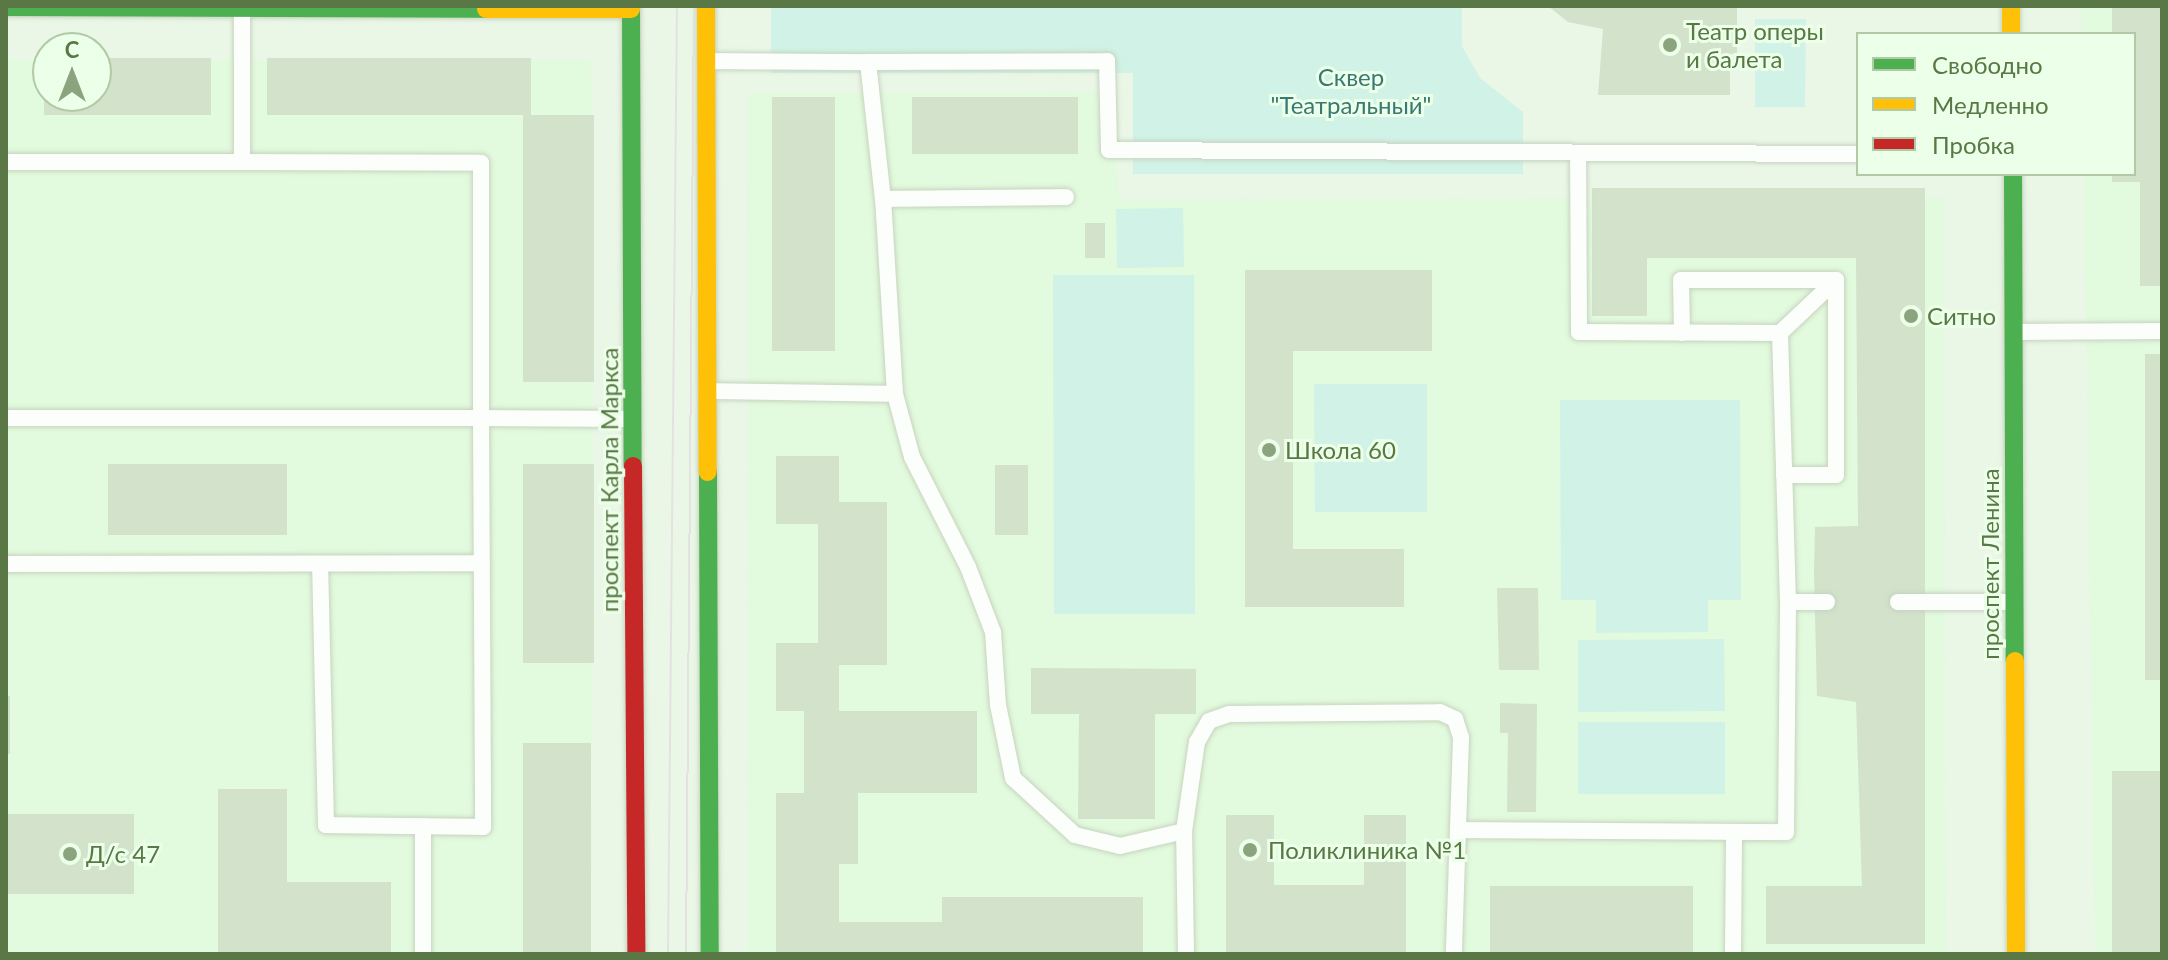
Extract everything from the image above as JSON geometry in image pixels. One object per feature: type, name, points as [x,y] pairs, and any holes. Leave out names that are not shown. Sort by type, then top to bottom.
[{"type":"main road","points":[[706,6],[710,954]]},
{"type":"main road","points":[[2011,6],[2011,32]]},
{"type":"main road","points":[[6,7],[631,7]]},
{"type":"main road","name":"проспект Карла Маркса","points":[[631,7],[636,954]]},
{"type":"main road","name":"проспект Ленина","points":[[2013,176],[2016,954]]},
{"type":"lane","points":[[242,7],[242,162]]},
{"type":"lane","points":[[706,61],[1107,61],[1109,150],[1856,154]]},
{"type":"lane","points":[[868,62],[883,199],[895,394],[912,457],[968,567],[993,632],[998,705],[1013,778],[1075,835],[1120,846],[1184,831]]},
{"type":"lane","points":[[1578,153],[1579,332],[1780,333],[1836,280]]},
{"type":"lane","points":[[6,162],[481,163],[483,827],[326,825],[320,566]]},
{"type":"lane","points":[[883,199],[1066,197]]},
{"type":"lane","points":[[1682,333],[1681,280],[1836,280]]},
{"type":"lane","points":[[1784,475],[1836,475],[1836,280]]},
{"type":"lane","points":[[2013,332],[2162,331]]},
{"type":"lane","points":[[1459,830],[1786,832],[1788,602],[1780,333]]},
{"type":"lane","points":[[707,391],[895,394]]},
{"type":"lane","points":[[6,418],[633,419]]},
{"type":"lane","points":[[6,564],[320,566],[482,563]]},
{"type":"lane","points":[[1788,602],[1827,602]]},
{"type":"lane","points":[[1898,602],[2014,602]]},
{"type":"lane","points":[[1186,954],[1184,831],[1197,742],[1209,721],[1229,714],[1440,712],[1455,719],[1461,738],[1454,954]]},
{"type":"lane","points":[[423,826],[423,954]]},
{"type":"lane","points":[[1733,954],[1734,832]]},
{"type":"shaded area","points":[[2081,6],[2162,6],[2162,954],[2095,954],[2084,176],[2136,176],[2136,32],[2082,32]]},
{"type":"shaded area","points":[[591,59],[592,954],[6,954],[6,60],[32,60],[32,112],[112,112],[112,60]]},
{"type":"shaded area","points":[[1117,92],[1118,199],[1944,198],[1946,954],[748,954],[747,93]]},
{"type":"green space","name":"Сквер \"Театральный\"","points":[[771,6],[1462,6],[1462,46],[1480,78],[1523,112],[1523,174],[1133,174],[1133,73],[771,73]]},
{"type":"green space","points":[[1755,19],[1806,19],[1805,107],[1755,107]]},
{"type":"green space","points":[[1183,208],[1184,267],[1117,268],[1116,209]]},
{"type":"green space","points":[[1053,275],[1194,275],[1195,614],[1054,614]]},
{"type":"green space","points":[[1314,384],[1427,384],[1427,512],[1315,512]]},
{"type":"green space","points":[[1560,400],[1740,400],[1741,600],[1708,600],[1708,632],[1596,633],[1596,600],[1561,600]]},
{"type":"green space","points":[[1724,639],[1725,711],[1578,712],[1578,640]]},
{"type":"green space","points":[[1578,722],[1725,722],[1725,794],[1578,794]]},
{"type":"building","name":"Театр оперы и балета","points":[[1548,6],[1737,6],[1737,54],[1730,54],[1730,95],[1598,95],[1603,29],[1568,22]]},
{"type":"building","points":[[2112,6],[2162,6],[2162,286],[2140,286],[2140,182],[2112,182],[2112,176],[2136,176],[2136,32],[2112,32]]},
{"type":"building","points":[[112,58],[211,58],[211,115],[44,115],[44,112],[112,112]]},
{"type":"building","points":[[267,58],[531,58],[531,115],[594,115],[594,382],[523,382],[523,115],[267,115]]},
{"type":"building","points":[[772,97],[835,97],[835,351],[772,351]]},
{"type":"building","points":[[912,97],[1078,97],[1078,154],[912,154]]},
{"type":"building","points":[[1592,188],[1925,188],[1925,944],[1766,944],[1766,886],[1862,886],[1856,702],[1817,696],[1814,572],[1815,527],[1858,526],[1856,258],[1647,258],[1647,316],[1592,316]]},
{"type":"building","points":[[1085,223],[1105,223],[1105,258],[1085,258]]},
{"type":"building","name":"Школа 60","points":[[1245,270],[1432,270],[1432,351],[1293,351],[1293,549],[1404,549],[1404,607],[1245,607]]},
{"type":"building","points":[[2145,354],[2162,354],[2162,680],[2145,680]]},
{"type":"building","points":[[776,456],[839,456],[839,502],[887,502],[887,665],[839,665],[839,711],[977,711],[977,793],[858,793],[858,864],[839,864],[839,922],[942,922],[942,897],[1143,897],[1143,954],[776,954],[776,793],[804,793],[804,711],[776,711],[776,643],[818,643],[818,524],[776,524]]},
{"type":"building","points":[[108,464],[287,464],[287,535],[108,535]]},
{"type":"building","points":[[523,464],[594,464],[594,663],[523,663]]},
{"type":"building","points":[[995,465],[1028,465],[1028,535],[995,535]]},
{"type":"building","points":[[1497,588],[1538,588],[1539,670],[1499,670]]},
{"type":"building","points":[[1031,668],[1196,669],[1196,714],[1155,714],[1155,819],[1078,819],[1079,714],[1031,714]]},
{"type":"building","points":[[6,696],[10,696],[10,754],[6,754]]},
{"type":"building","points":[[1500,703],[1537,704],[1536,812],[1507,812],[1508,733],[1500,733]]},
{"type":"building","points":[[523,743],[591,743],[591,954],[523,954]]},
{"type":"building","points":[[2112,771],[2162,771],[2162,954],[2112,954]]},
{"type":"building","points":[[218,789],[287,789],[287,882],[391,882],[391,954],[218,954]]},
{"type":"building","name":"Д/с 47","points":[[6,814],[134,814],[134,894],[6,894]]},
{"type":"building","name":"Поликлиника №1","points":[[1226,815],[1274,815],[1274,885],[1364,885],[1364,815],[1406,815],[1406,953],[1226,953]]},
{"type":"building","points":[[1490,886],[1693,886],[1693,954],[1490,954]]},
{"type":"tram line","points":[[668,954],[677,6]]},
{"type":"tram line","points":[[686,954],[694,6]]},
{"type":"traffic: fast","points":[[631,6],[633,466]]},
{"type":"traffic: fast","points":[[6,7],[486,9]]},
{"type":"traffic: fast","points":[[2013,176],[2015,661]]},
{"type":"traffic: fast","points":[[708,472],[710,954]]},
{"type":"traffic: slow","points":[[706,6],[708,472]]},
{"type":"traffic: slow","points":[[2011,6],[2011,32]]},
{"type":"traffic: slow","points":[[486,9],[631,9]]},
{"type":"traffic: slow","points":[[2015,661],[2016,954]]},
{"type":"traffic: jam","points":[[633,466],[636,954]]},
{"type":"place","name":"Театр оперы и балета","points":[[1670,45]]},
{"type":"place","name":"Ситно","points":[[1911,316]]},
{"type":"place","name":"Школа 60","points":[[1269,450]]},
{"type":"place","name":"Поликлиника №1","points":[[1250,850]]},
{"type":"place","name":"Д/с 47","points":[[70,854]]}]
